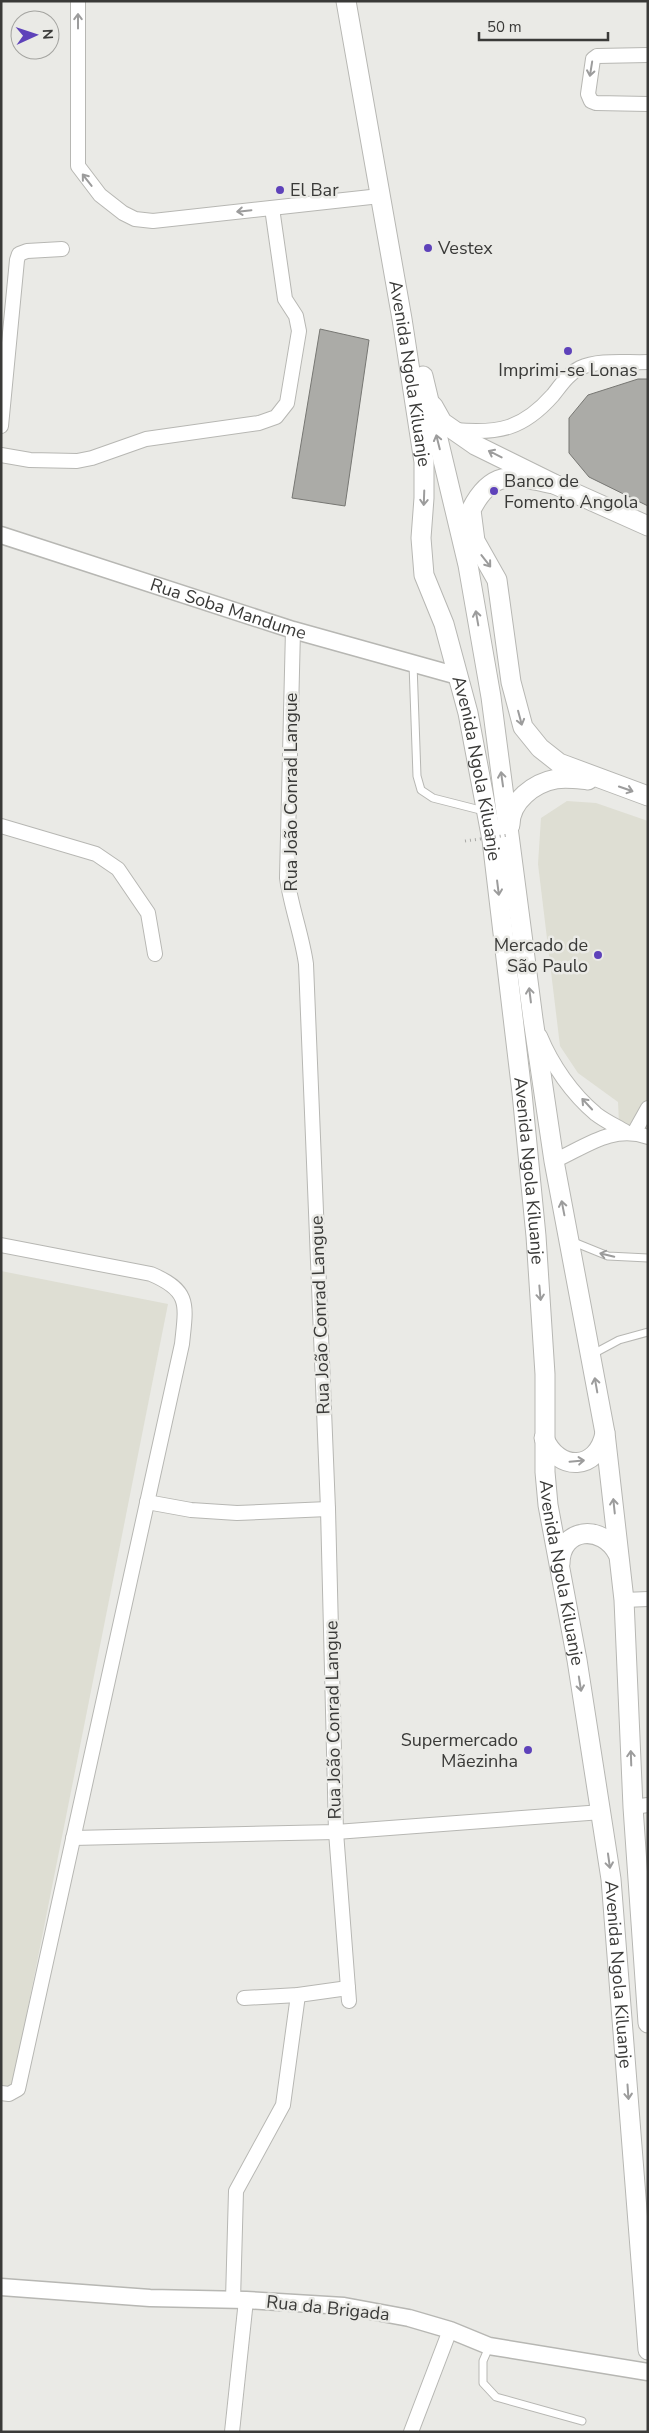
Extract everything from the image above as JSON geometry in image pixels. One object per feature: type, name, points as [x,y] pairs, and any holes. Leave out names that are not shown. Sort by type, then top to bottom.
[{"type":"main road","name":"Avenida Ngola Kiluanje","points":[[346,1],[424,462],[421,538],[424,575],[444,624],[468,713],[488,812],[521,1084],[536,1236],[545,1374],[544,1438],[548,1505],[602,1812],[618,1948],[648,2350]]},
{"type":"main road","name":"Avenida Ngola Kiluanje","points":[[355,1],[425,391],[468,565],[491,697],[510,831],[533,1020],[554,1161],[605,1433],[624,1600],[640,1806],[648,2023]]},
{"type":"main road","points":[[425,391],[442,422],[475,444],[554,484],[648,526]]},
{"type":"main road","points":[[554,484],[514,476],[500,478],[487,485],[471,510],[471,527],[480,554],[491,566],[497,580],[510,682],[523,727],[540,748],[559,763],[648,796]]},
{"type":"main road","points":[[510,831],[510,819],[516,804],[528,792],[542,784],[556,779],[604,781]]},
{"type":"main road","points":[[544,1438],[554,1455],[563,1460],[582,1462],[598,1451],[605,1433]]},
{"type":"main road","points":[[560,1567],[560,1557],[567,1544],[579,1535],[588,1533],[607,1538],[618,1554]]},
{"type":"street","points":[[78,1],[76,155],[78,166],[84,177],[100,195],[123,213],[135,219],[153,220],[380,196]]},
{"type":"street","points":[[648,55],[597,56],[593,59],[588,94],[591,101],[596,103],[648,104]]},
{"type":"street","points":[[1,455],[30,460],[77,461],[92,458],[146,438],[259,423],[276,417],[287,403],[299,323],[285,299],[272,208]]},
{"type":"street","points":[[1,426],[6,337],[19,254],[27,251],[62,249]]},
{"type":"street","points":[[452,430],[492,432],[519,424],[539,410],[569,375],[580,368],[592,364],[648,362]]},
{"type":"street","name":"Rua Soba Mandume","points":[[1,535],[293,630],[458,676]]},
{"type":"street","name":"Rua João Conrad Langue","points":[[293,630],[288,878],[290,900],[304,947],[306,964],[328,1509],[336,1832],[348,1995],[298,1995]]},
{"type":"street","points":[[1,826],[96,854],[118,868],[148,913],[154,954]]},
{"type":"street","points":[[533,1020],[546,1051],[571,1086],[597,1114],[636,1134]]},
{"type":"street","points":[[636,1134],[648,1108]]},
{"type":"street","points":[[554,1161],[598,1138],[636,1134]]},
{"type":"street","points":[[1,1245],[151,1274],[171,1283],[183,1298],[182,1344],[18,2089],[8,2093]]},
{"type":"street","points":[[147,1502],[191,1510],[237,1513],[328,1509]]},
{"type":"street","points":[[624,1600],[648,1598]]},
{"type":"street","points":[[73,1838],[336,1832],[602,1812]]},
{"type":"street","points":[[232,2432],[239,2300],[236,2190],[283,2105],[298,1995],[244,1998]]},
{"type":"street","name":"Rua da Brigada","points":[[2,2290],[344,2306],[375,2310],[450,2330],[489,2346],[648,2372]]},
{"type":"street","points":[[411,2432],[450,2330]]},
{"type":"lane","points":[[412,663],[417,776],[421,790],[433,798],[488,812]]},
{"type":"lane","points":[[569,1240],[608,1256],[648,1258]]},
{"type":"lane","points":[[591,1355],[619,1340],[648,1332]]},
{"type":"lane","points":[[489,2346],[483,2361],[483,2383],[496,2397],[582,2421]]},
{"type":"path","points":[[464,841],[510,831]]},
{"type":"shaded area","name":"Mercado de São Paulo","points":[[567,801],[596,803],[648,821],[648,1134],[619,1123],[618,1102],[578,1073],[560,1046],[538,864],[541,818]]},
{"type":"shaded area","points":[[1,1271],[168,1304],[12,2088],[1,2086]]},
{"type":"building","points":[[320,329],[369,340],[345,506],[292,498]]},
{"type":"building","points":[[638,379],[648,379],[648,506],[589,477],[569,453],[569,418],[588,395]]},
{"type":"place","name":"El Bar","points":[[280,190]]},
{"type":"place","name":"Vestex","points":[[428,248]]},
{"type":"place","name":"Imprimi-se Lonas","points":[[568,351]]},
{"type":"place","name":"Banco de Fomento Angola","points":[[494,491]]},
{"type":"place","name":"Mercado de São Paulo","points":[[598,955]]},
{"type":"place","name":"Supermercado Mãezinha","points":[[528,1750]]}]
